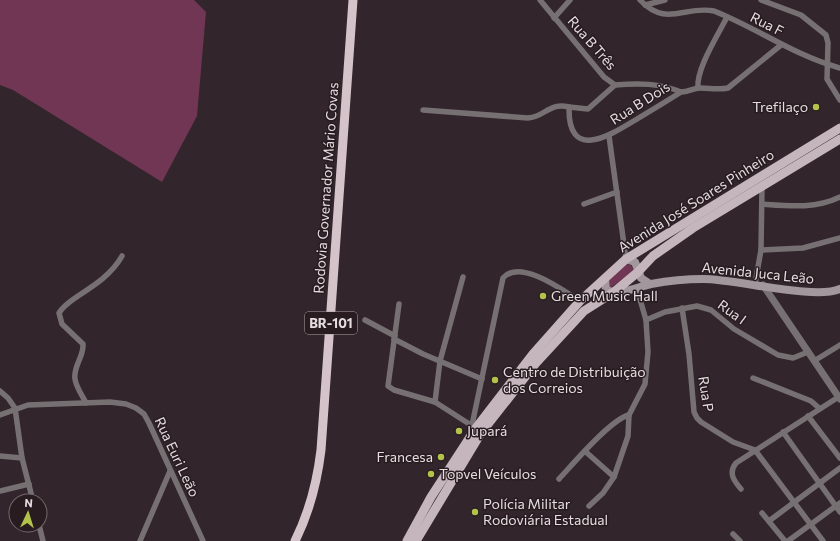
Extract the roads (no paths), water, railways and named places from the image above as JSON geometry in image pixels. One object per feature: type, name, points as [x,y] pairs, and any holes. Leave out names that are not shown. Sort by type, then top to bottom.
[{"type":"highway","name":"Rodovia Governador Mário Covas","points":[[295,541],[311,506],[317,482],[321,450],[352,0]]},
{"type":"main road","name":"Avenida José Soares Pinheiro","points":[[407,541],[431,497],[474,427],[533,354],[580,301],[626,259],[840,128]]},
{"type":"main road","name":"Avenida José Soares Pinheiro","points":[[416,541],[481,433],[540,359],[584,311],[614,292],[638,272],[653,256],[687,232],[840,139]]},
{"type":"main road","points":[[626,259],[635,262],[638,272],[644,281],[650,284]]},
{"type":"main road","points":[[605,279],[606,290],[614,292]]},
{"type":"main road","name":"Avenida Juca Leão","points":[[614,292],[637,289],[650,284],[701,279],[721,279],[818,292],[839,291]]},
{"type":"street","name":"Rua B Três","points":[[540,0],[604,77],[615,85],[650,84],[664,86],[681,92]]},
{"type":"street","points":[[554,18],[570,0]]},
{"type":"street","name":"Rua F","points":[[640,0],[653,11],[661,13],[677,15],[705,10],[727,17],[781,45],[826,64],[840,68]]},
{"type":"street","points":[[645,5],[665,0]]},
{"type":"street","points":[[761,0],[801,15],[826,35],[828,55],[826,64],[827,79],[840,100]]},
{"type":"street","points":[[698,88],[697,82],[704,64],[727,17]]},
{"type":"street","name":"Rua B Dois","points":[[569,107],[569,121],[572,130],[580,138],[592,141],[609,136],[681,92],[690,92],[698,88],[719,90],[728,88],[781,45]]},
{"type":"street","points":[[423,110],[528,118],[539,115],[553,106],[588,109],[615,85]]},
{"type":"street","points":[[609,136],[626,259]]},
{"type":"street","points":[[741,489],[733,478],[732,468],[755,450],[819,408],[840,397],[759,285],[762,187]]},
{"type":"street","points":[[584,204],[617,192]]},
{"type":"street","points":[[762,204],[807,206],[829,202],[840,197]]},
{"type":"street","points":[[761,250],[803,248],[840,238]]},
{"type":"street","points":[[86,402],[75,379],[75,370],[82,355],[83,344],[62,324],[60,313],[66,305],[101,281],[114,268],[122,256]]},
{"type":"street","points":[[399,304],[388,386],[390,389],[435,402],[474,427],[482,379],[503,278],[507,274],[514,272],[541,277],[580,301]]},
{"type":"street","points":[[435,402],[440,361],[463,278]]},
{"type":"street","points":[[589,506],[603,493],[614,477],[628,436],[629,415],[642,393],[647,377],[646,320],[637,289]]},
{"type":"street","name":"Rua I","points":[[646,320],[665,312],[697,306],[711,310],[734,329],[778,355],[793,358],[808,352]]},
{"type":"street","name":"Rua P","points":[[682,308],[689,354],[694,412],[697,418],[732,442],[755,450]]},
{"type":"street","points":[[365,320],[423,354],[482,379]]},
{"type":"street","points":[[814,361],[840,345]]},
{"type":"street","points":[[753,378],[811,401],[819,408]]},
{"type":"street","points":[[0,392],[8,398],[15,408],[22,458],[31,493]]},
{"type":"street","name":"Rua Euri Leão","points":[[0,415],[15,408],[38,404],[119,402],[136,408],[144,414],[149,423],[202,538]]},
{"type":"street","points":[[559,479],[604,433],[623,417],[629,415]]},
{"type":"street","points":[[808,416],[840,458]]},
{"type":"street","points":[[783,432],[819,483],[838,505],[840,512]]},
{"type":"street","points":[[755,450],[823,541]]},
{"type":"street","points":[[586,452],[614,477]]},
{"type":"street","points":[[0,456],[22,458]]},
{"type":"street","points":[[769,521],[793,501],[840,468]]},
{"type":"street","points":[[140,541],[170,471]]},
{"type":"street","points":[[0,491],[29,484]]},
{"type":"street","points":[[762,513],[786,541],[838,505]]},
{"type":"street","points":[[733,534],[740,541]]},
{"type":"street","points":[[196,541],[202,538]]},
{"type":"place","name":"Trefilaço","points":[[816,107]]},
{"type":"place","name":"Green Music Hall","points":[[543,296]]},
{"type":"place","name":"Centro de Distribuição dos Correios","points":[[495,380]]},
{"type":"place","name":"Jupará","points":[[459,431]]},
{"type":"place","name":"Francesa","points":[[441,457]]},
{"type":"place","name":"Topvel Veículos","points":[[431,474]]},
{"type":"place","name":"Polícia Militar Rodoviária Estadual","points":[[475,512]]}]
